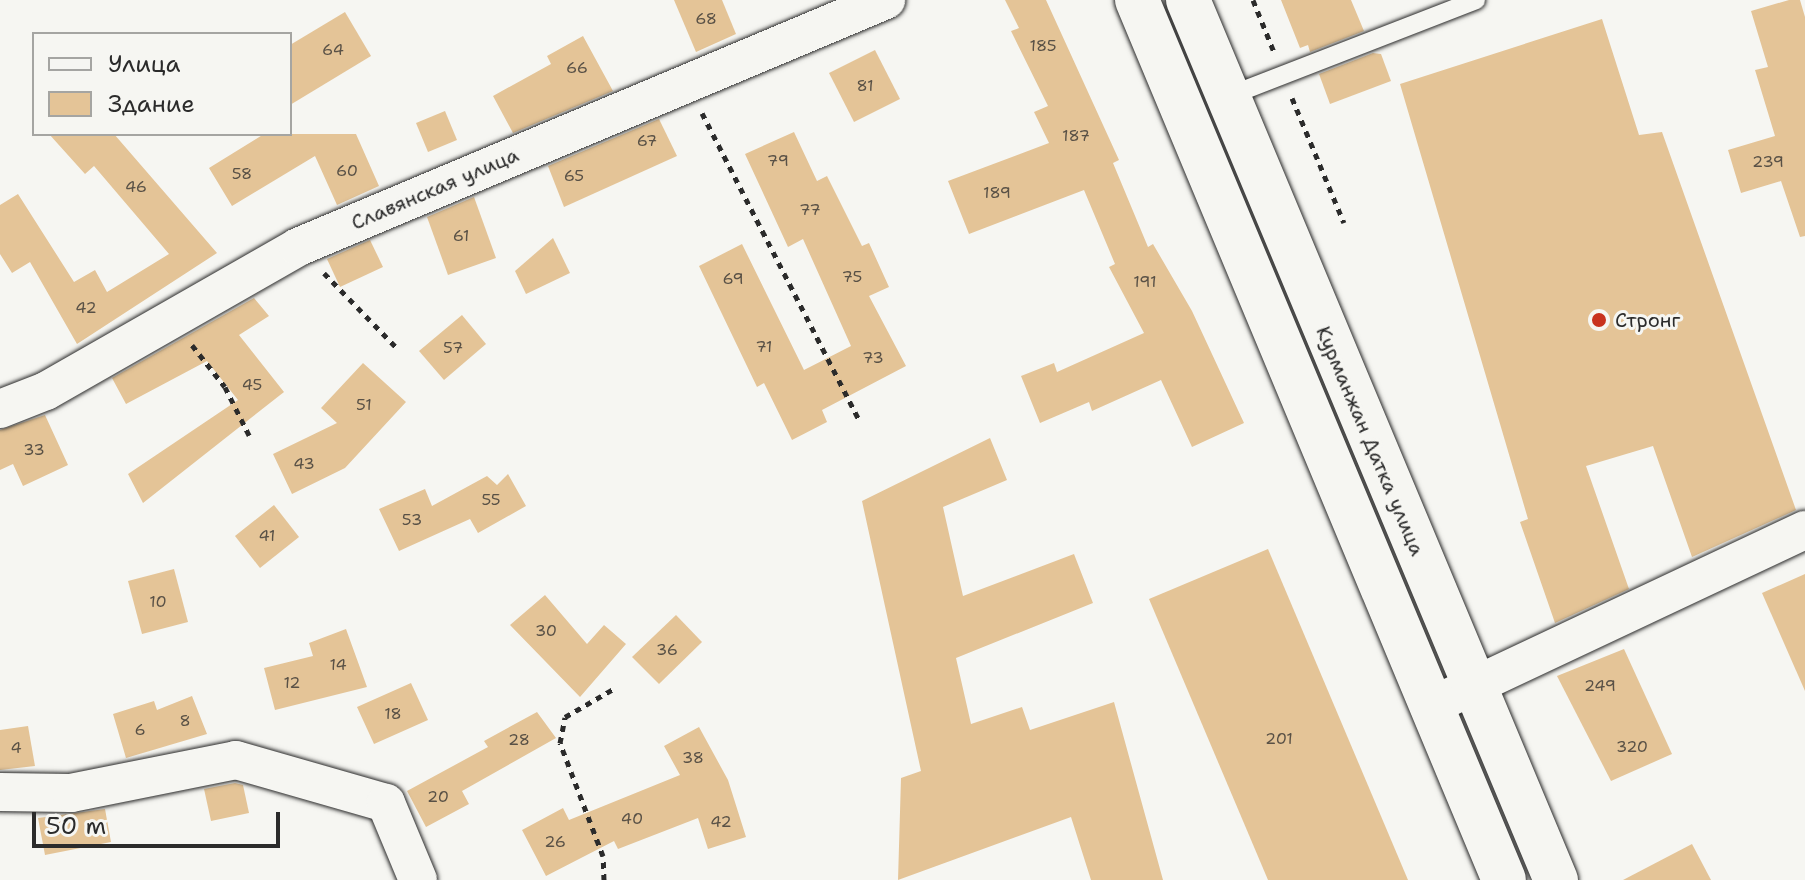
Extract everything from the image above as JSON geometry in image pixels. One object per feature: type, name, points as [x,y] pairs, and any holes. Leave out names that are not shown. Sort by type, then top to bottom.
[{"type":"main road","points":[[1137,0],[1504,880]]},
{"type":"main road","name":"Курманжан Датка улица","points":[[1188,0],[1556,880]]},
{"type":"street","name":"Славянская улица","points":[[0,409],[46,391],[298,247],[886,0]]},
{"type":"street","points":[[1433,705],[1805,530]]},
{"type":"street","points":[[0,792],[71,793],[236,760],[386,803],[418,880]]},
{"type":"lane","points":[[1227,96],[1476,0]]},
{"type":"path","points":[[1253,0],[1344,223]]},
{"type":"path","points":[[687,83],[860,422]]},
{"type":"path","points":[[298,247],[399,350]]},
{"type":"path","points":[[174,318],[225,387],[249,435]]},
{"type":"path","points":[[604,880],[603,856],[560,743],[565,717],[615,688]]},
{"type":"building","points":[[674,0],[722,0],[736,34],[696,52]]},
{"type":"building","points":[[1005,0],[1046,0],[1119,160],[1113,163],[1148,247],[1153,244],[1192,311],[1244,423],[1192,447],[1161,380],[1092,411],[1089,402],[1040,423],[1021,376],[1054,363],[1057,372],[1144,333],[1109,267],[1115,264],[1084,190],[969,234],[948,181],[1049,143],[1034,112],[1048,106],[1011,31],[1019,28]]},
{"type":"building","points":[[1281,0],[1351,0],[1364,31],[1310,52],[1308,45],[1300,48]]},
{"type":"building","points":[[1789,0],[1800,0],[1805,17],[1805,236],[1800,237],[1781,181],[1741,193],[1728,150],[1775,136],[1755,70],[1768,67],[1751,11]]},
{"type":"building","points":[[345,12],[371,56],[292,104],[292,44]]},
{"type":"building","name":"Стронг","points":[[1602,19],[1639,135],[1662,132],[1796,510],[1692,557],[1653,446],[1586,466],[1629,589],[1555,623],[1520,522],[1528,519],[1400,84]]},
{"type":"building","points":[[583,36],[613,91],[513,133],[493,96],[551,64],[547,56]]},
{"type":"building","points":[[875,50],[900,99],[854,122],[829,73]]},
{"type":"building","points":[[1373,53],[1381,54],[1391,81],[1330,104],[1319,74]]},
{"type":"building","points":[[445,111],[457,140],[428,152],[416,123]]},
{"type":"building","points":[[659,119],[677,156],[564,207],[548,166]]},
{"type":"building","points":[[794,132],[817,181],[827,176],[862,246],[869,243],[889,287],[869,296],[906,366],[822,410],[827,422],[792,440],[764,383],[757,387],[699,266],[742,244],[804,370],[851,346],[803,239],[788,247],[745,154]]},
{"type":"building","points":[[356,134],[379,186],[337,205],[315,156],[232,206],[209,168],[261,136]]},
{"type":"building","points":[[51,136],[116,136],[217,253],[77,344],[30,262],[12,273],[0,254],[0,205],[18,194],[74,282],[95,270],[107,292],[169,254],[94,166],[85,174]]},
{"type":"building","points":[[474,197],[496,258],[448,275],[427,217]]},
{"type":"building","points":[[553,238],[570,273],[526,294],[515,271]]},
{"type":"building","points":[[370,240],[383,267],[340,287],[327,259]]},
{"type":"building","points":[[254,298],[269,316],[239,335],[284,392],[143,503],[128,474],[238,400],[207,361],[126,404],[112,378]]},
{"type":"building","points":[[462,315],[486,344],[444,380],[419,351]]},
{"type":"building","points":[[363,363],[406,402],[345,468],[292,494],[273,454],[337,423],[321,408]]},
{"type":"building","points":[[45,415],[68,465],[23,486],[13,464],[0,470],[0,430]]},
{"type":"building","points":[[990,438],[1007,480],[943,507],[963,596],[1074,554],[1093,603],[956,658],[971,724],[1022,707],[1030,730],[1114,702],[1163,880],[1091,880],[1071,817],[898,880],[901,778],[921,771],[862,501]]},
{"type":"building","points":[[508,474],[526,506],[478,533],[470,519],[399,551],[379,509],[425,489],[432,506],[487,476],[497,485]]},
{"type":"building","points":[[274,505],[299,537],[260,568],[235,536]]},
{"type":"building","points":[[1268,549],[1408,880],[1268,880],[1149,599]]},
{"type":"building","points":[[174,569],[188,622],[142,634],[128,581]]},
{"type":"building","points":[[1805,574],[1805,691],[1762,593]]},
{"type":"building","points":[[545,595],[587,644],[604,625],[626,644],[580,697],[510,625]]},
{"type":"building","points":[[676,615],[702,642],[659,684],[632,657]]},
{"type":"building","points":[[346,629],[367,687],[275,710],[264,668],[313,656],[309,643]]},
{"type":"building","points":[[1624,649],[1672,754],[1611,781],[1557,676]]},
{"type":"building","points":[[411,683],[428,720],[374,744],[357,707]]},
{"type":"building","points":[[192,696],[207,734],[126,758],[113,714],[154,701],[157,710]]},
{"type":"building","points":[[537,712],[556,738],[462,791],[469,804],[426,827],[407,791],[488,747],[484,741]]},
{"type":"building","points":[[28,726],[35,766],[0,770],[0,730]]},
{"type":"building","points":[[699,727],[728,780],[746,837],[708,849],[698,818],[618,849],[614,841],[546,876],[522,830],[563,808],[569,820],[680,775],[664,746]]},
{"type":"building","points":[[235,783],[243,785],[249,813],[211,821],[204,789]]},
{"type":"building","points":[[105,809],[111,842],[45,855],[38,818]]},
{"type":"building","points":[[1692,844],[1711,880],[1623,880]]},
{"type":"place","name":"Стронг","points":[[1599,320]]}]
